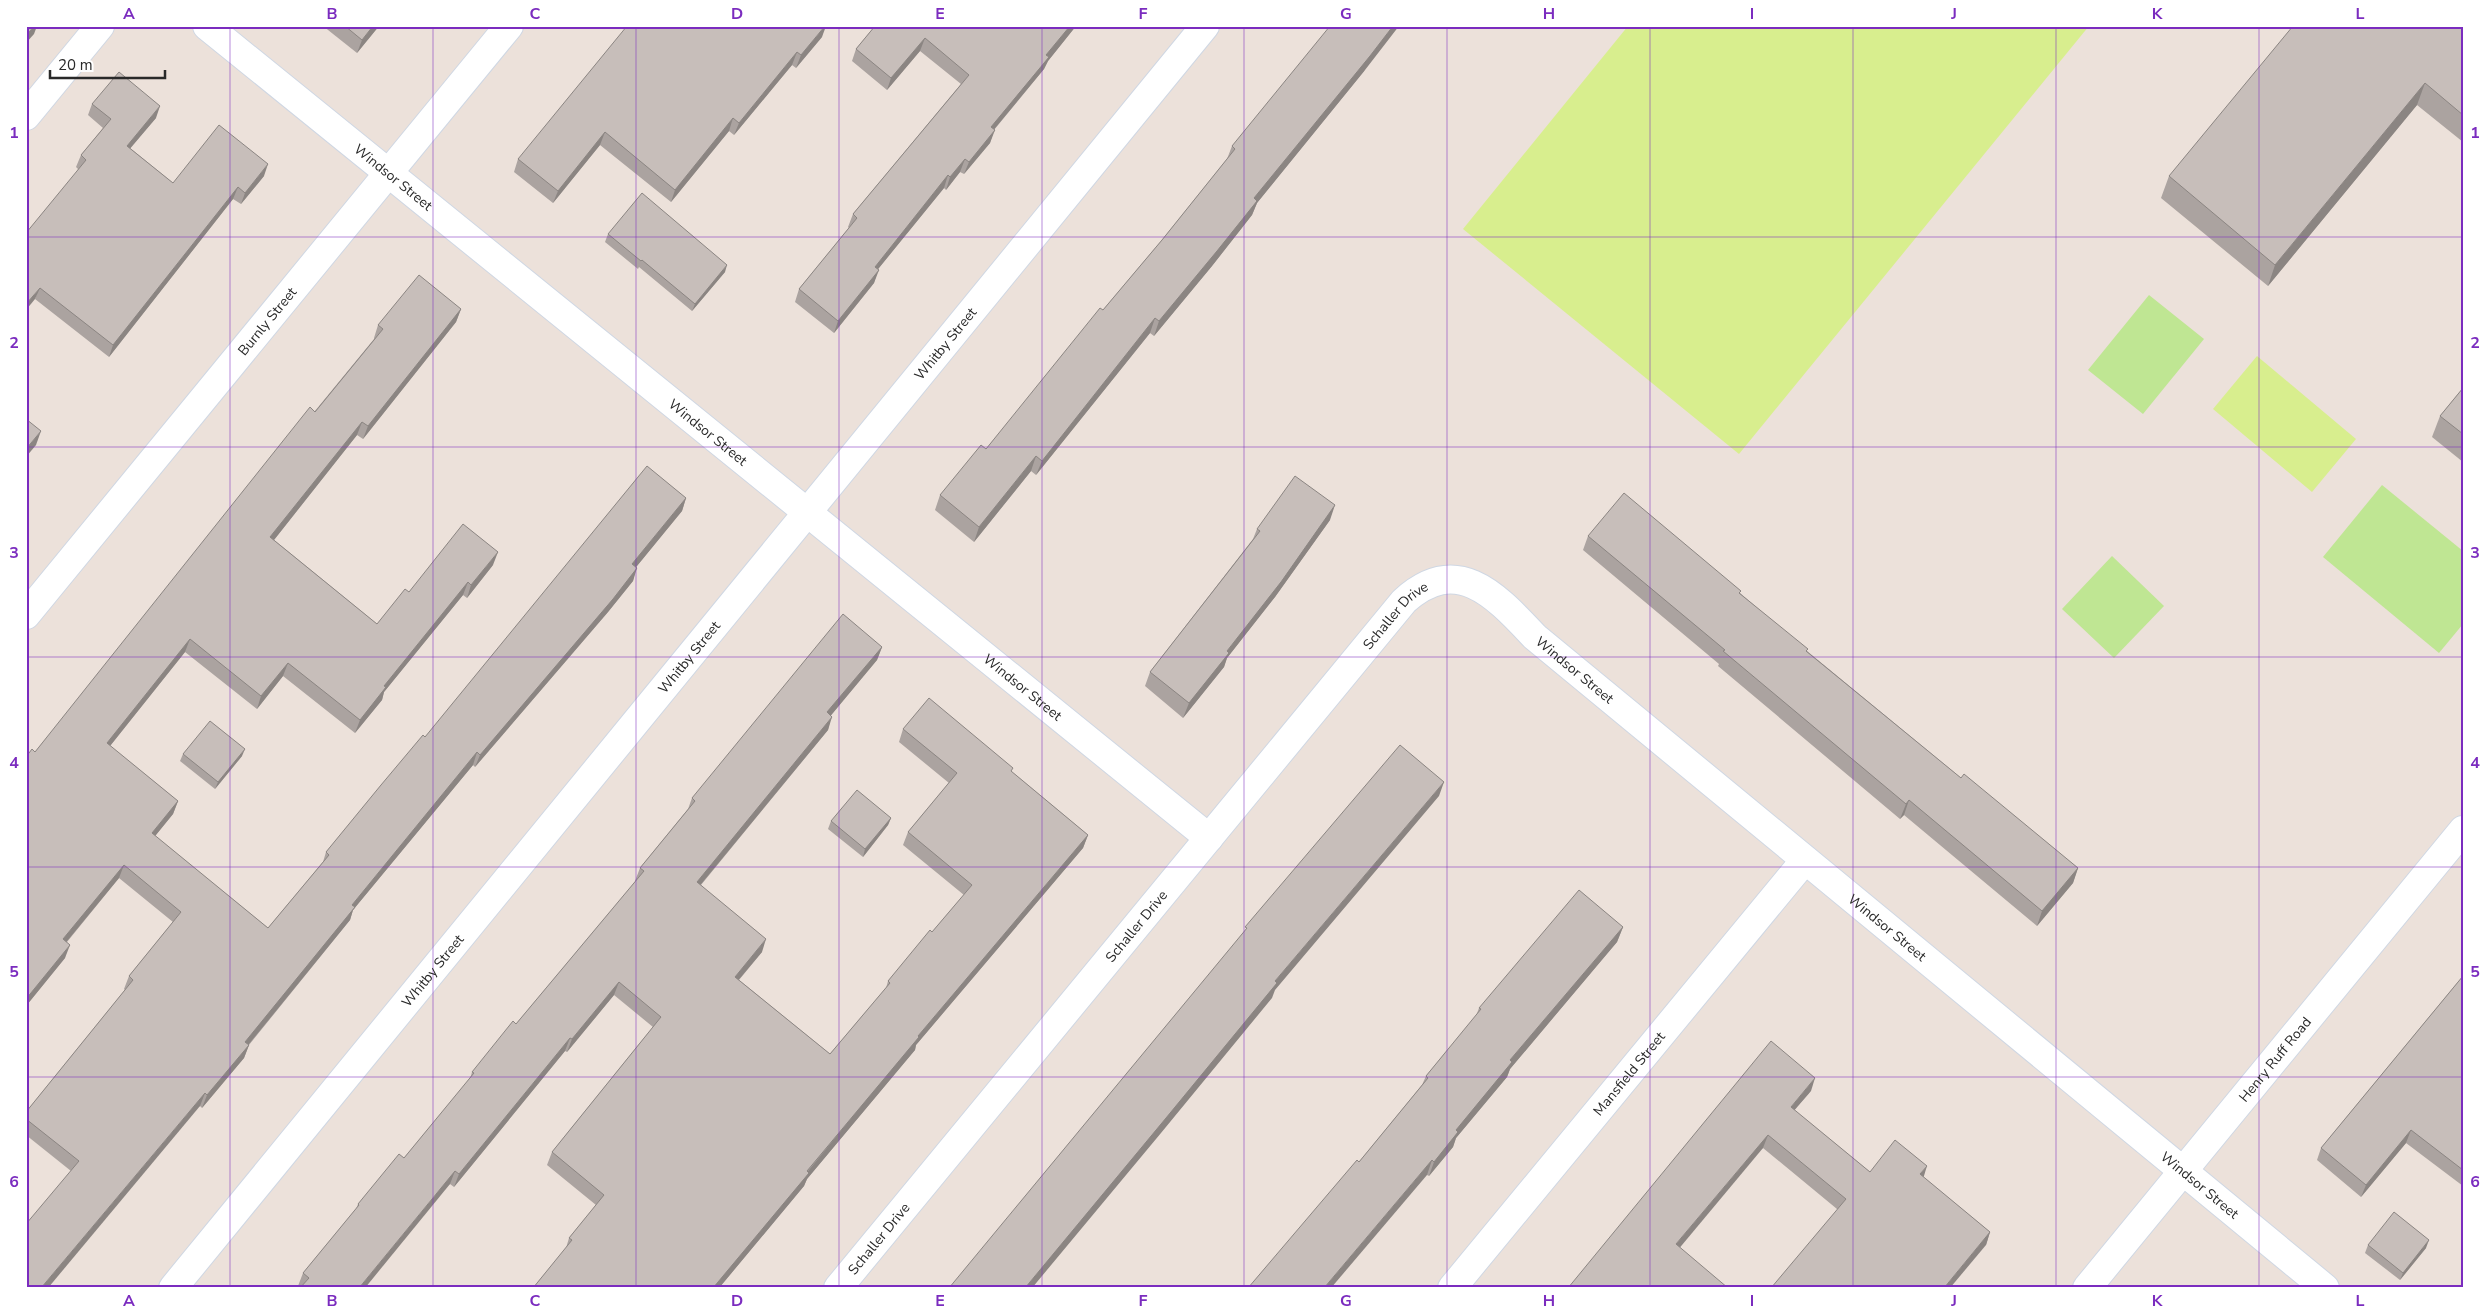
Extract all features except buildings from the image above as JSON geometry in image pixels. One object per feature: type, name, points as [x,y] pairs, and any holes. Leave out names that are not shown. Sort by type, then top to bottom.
[{"type":"street","points":[[26,116],[100,26]]},
{"type":"street","name":"Windsor Street","points":[[207,26],[808,511],[1209,838]]},
{"type":"street","name":"Burnly Street","points":[[26,616],[509,26]]},
{"type":"street","name":"Whitby Street","points":[[173,1288],[1204,26]]},
{"type":"street","name":"Windsor Street","points":[[1446,580],[1461,581],[1480,586],[1507,608],[1535,637],[2326,1288]]},
{"type":"street","name":"Schaller Drive","points":[[838,1288],[1404,601],[1417,590],[1432,582],[1446,580]]},
{"type":"street","name":"Henry Ruff Road","points":[[2087,1288],[2463,830]]},
{"type":"street","name":"Mansfield Street","points":[[1452,1288],[1805,860]]},
{"type":"green space","points":[[1628,26],[2089,26],[1739,454],[1463,229]]},
{"type":"green space","points":[[2149,295],[2204,339],[2143,414],[2088,370]]},
{"type":"green space","points":[[2257,356],[2356,439],[2312,492],[2213,409]]},
{"type":"green space","points":[[2382,485],[2463,551],[2463,624],[2439,653],[2323,557]]},
{"type":"green space","points":[[2112,556],[2164,606],[2114,658],[2062,609]]}]
